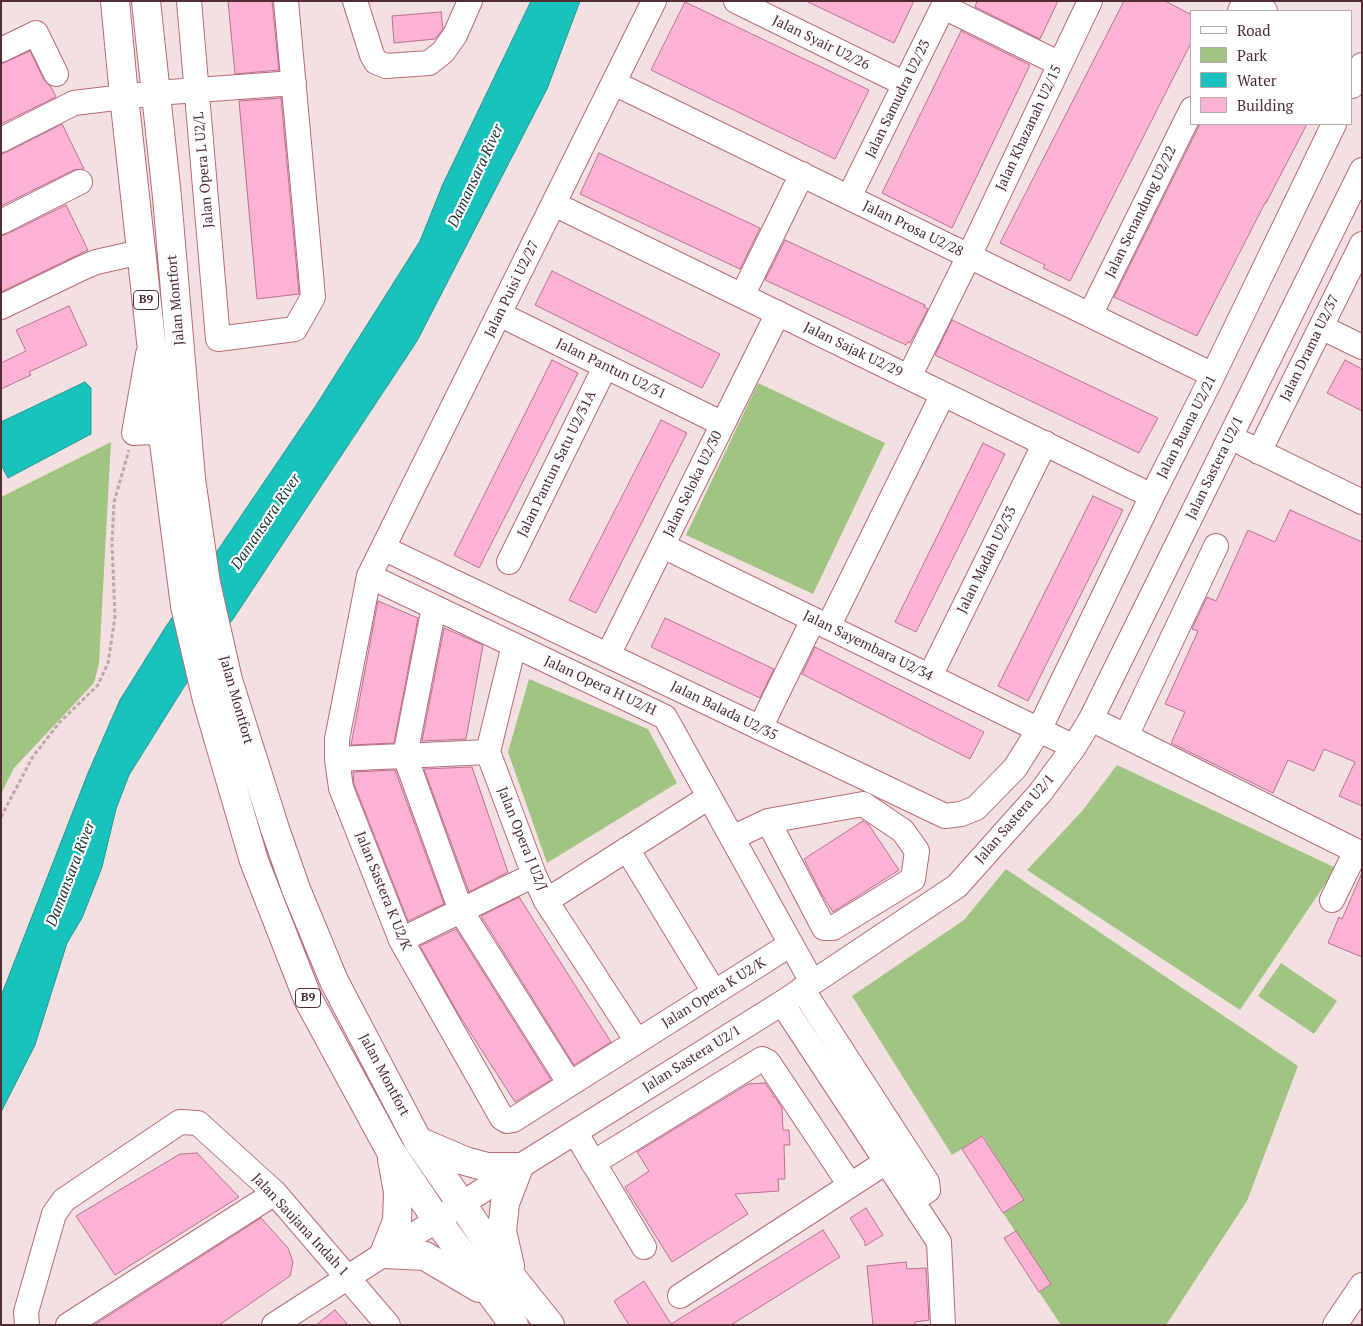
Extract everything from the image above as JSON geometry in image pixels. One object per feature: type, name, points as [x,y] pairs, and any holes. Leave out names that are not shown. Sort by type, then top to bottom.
[{"type":"main road","name":"Jalan Montfort","points":[[115,1],[151,341],[185,606],[207,700],[254,861],[308,999],[390,1150],[490,1295],[514,1325]]},
{"type":"main road","name":"Jalan Montfort","points":[[146,1],[167,197],[191,479],[206,583],[228,680],[274,829],[330,972],[418,1141],[514,1280],[550,1325]]},
{"type":"main road","points":[[418,1141],[465,1161],[487,1167],[519,1167],[505,1203],[502,1231],[514,1280]]},
{"type":"main road","points":[[390,1150],[398,1192],[397,1221],[384,1254],[425,1256],[457,1273],[490,1295]]},
{"type":"street","name":"Jalan Opera L U2/L","points":[[189,1],[218,339],[295,329],[313,297],[294,83]]},
{"type":"street","points":[[1,140],[74,103],[156,93],[294,83],[286,1]]},
{"type":"street","points":[[355,1],[372,56],[376,62],[386,66],[429,63],[443,52],[455,35],[470,1]]},
{"type":"street","name":"Jalan Puisi U2/27","points":[[369,576],[654,1]]},
{"type":"street","name":"Jalan Syair U2/26","points":[[736,1],[905,84]]},
{"type":"street","name":"Jalan Khazanah U2/15","points":[[909,377],[969,256],[1090,1]]},
{"type":"street","points":[[1245,1],[1263,10]]},
{"type":"street","points":[[945,4],[1060,64]]},
{"type":"street","name":"Jalan Samudra U2/23","points":[[849,197],[945,4]]},
{"type":"street","points":[[1,50],[36,33],[56,74]]},
{"type":"street","points":[[1353,84],[1362,65]]},
{"type":"street","name":"Jalan Prosa U2/28","points":[[614,83],[1213,375]]},
{"type":"street","name":"Jalan Senandung U2/22","points":[[1090,315],[1190,112]]},
{"type":"street","name":"Jalan Buana U2/21","points":[[1039,730],[1334,125]]},
{"type":"street","name":"Jalan Sastera U2/1","points":[[274,1325],[519,1167],[807,986],[957,886],[1040,793],[1074,747],[1090,719],[1362,170]]},
{"type":"street","points":[[742,296],[802,174]]},
{"type":"street","points":[[1,222],[80,182]]},
{"type":"street","name":"Jalan Sajak U2/29","points":[[554,204],[1152,496]]},
{"type":"street","name":"Jalan Drama U2/37","points":[[1259,452],[1362,244]]},
{"type":"street","points":[[1,308],[96,262],[141,252]]},
{"type":"street","name":"Jalan Seloka U2/30","points":[[608,655],[778,313]]},
{"type":"street","name":"Jalan Pantun U2/31","points":[[499,314],[723,424]]},
{"type":"street","points":[[1321,327],[1362,346]]},
{"type":"street","points":[[151,341],[134,434],[149,432],[156,434],[164,440]]},
{"type":"street","name":"Jalan Pantun Satu U2/31A","points":[[509,562],[606,366]]},
{"type":"street","points":[[760,728],[821,623],[944,394]]},
{"type":"street","points":[[1230,437],[1362,502]]},
{"type":"street","name":"Jalan Madah U2/33","points":[[930,676],[1045,443]]},
{"type":"street","name":"Jalan Sayembara U2/34","points":[[662,546],[1074,747]]},
{"type":"street","points":[[1126,736],[1216,546]]},
{"type":"street","name":"Jalan Balada U2/35","points":[[383,548],[945,816],[961,814],[976,808],[1015,768],[1039,730]]},
{"type":"street","name":"Jalan Opera H U2/H","points":[[369,576],[665,717],[791,944],[807,986],[927,1182],[928,1190],[912,1201]]},
{"type":"street","name":"Jalan Sastera K U2/K","points":[[369,576],[337,739],[337,759],[341,788],[400,940],[502,1118],[507,1121],[513,1120],[637,1041]]},
{"type":"street","points":[[434,607],[405,756],[461,911],[570,1084]]},
{"type":"street","points":[[337,759],[488,752],[514,645]]},
{"type":"street","points":[[1090,719],[1359,845],[1332,900]]},
{"type":"street","name":"Jalan Opera J U2/J","points":[[488,752],[534,875],[546,901],[637,1041]]},
{"type":"street","points":[[546,901],[709,796]]},
{"type":"street","points":[[732,838],[768,821],[863,804],[903,831],[917,851],[913,879],[833,928],[824,928],[768,821]]},
{"type":"street","points":[[627,849],[714,992]]},
{"type":"street","points":[[400,940],[534,875]]},
{"type":"street","name":"Jalan Opera K U2/K","points":[[637,1041],[791,944]]},
{"type":"street","points":[[782,1002],[939,1242],[943,1325]]},
{"type":"street","points":[[701,1053],[720,1084]]},
{"type":"street","points":[[592,1163],[762,1059],[768,1062],[850,1185]]},
{"type":"street","name":"Jalan Saujana Indah 1","points":[[27,1325],[26,1312],[54,1214],[64,1200],[180,1122],[198,1123],[275,1193],[388,1325]]},
{"type":"street","points":[[575,1132],[644,1247]]},
{"type":"street","points":[[680,1296],[886,1162]]},
{"type":"street","points":[[68,1325],[275,1193]]},
{"type":"street","points":[[1335,1325],[1362,1285]]},
{"type":"path","points":[[1,817],[32,758],[59,722],[98,685],[108,663],[115,617],[112,543],[114,502],[134,434]]},
{"type":"green space","points":[[758,383],[885,443],[813,594],[686,535]]},
{"type":"green space","points":[[111,442],[99,663],[94,683],[14,768],[1,794],[1,497]]},
{"type":"green space","points":[[529,679],[648,729],[677,783],[547,863],[508,752]]},
{"type":"green space","points":[[1117,765],[1336,868],[1240,1010],[1027,870],[1083,810]]},
{"type":"green space","points":[[1006,869],[1298,1066],[1247,1201],[1166,1325],[1061,1325],[1039,1292],[1050,1284],[1003,1213],[1023,1200],[983,1136],[952,1155],[852,996],[964,920]]},
{"type":"green space","points":[[1281,963],[1337,1001],[1314,1034],[1258,996]]},
{"type":"water","name":"Damansara River","points":[[531,1],[580,1],[547,89],[417,341],[235,616],[184,687],[129,775],[116,809],[102,867],[82,918],[67,943],[35,1045],[1,1112],[1,996],[88,773],[120,700],[165,628],[315,407],[420,241],[443,184]]},
{"type":"water","points":[[85,382],[91,388],[91,434],[8,478],[1,465],[1,422]]},
{"type":"building","points":[[228,1],[272,1],[279,70],[235,74]]},
{"type":"building","points":[[806,1],[914,1],[894,43]]},
{"type":"building","points":[[977,1],[1058,1],[1040,39],[975,7]]},
{"type":"building","points":[[1124,1],[1165,1],[1190,14],[1190,45],[1070,281],[1043,268],[1045,265],[1000,243]]},
{"type":"building","points":[[685,2],[869,90],[835,159],[651,70]]},
{"type":"building","points":[[441,12],[443,29],[435,39],[394,43],[392,16]]},
{"type":"building","points":[[961,31],[1030,65],[952,228],[882,193]]},
{"type":"building","points":[[30,51],[44,80],[51,87],[56,97],[1,124],[1,64]]},
{"type":"building","points":[[281,98],[299,294],[257,299],[239,101]]},
{"type":"building","points":[[62,124],[84,169],[74,170],[1,206],[1,154]]},
{"type":"building","points":[[1200,125],[1306,125],[1197,336],[1114,297]]},
{"type":"building","points":[[599,153],[760,228],[740,269],[580,194]]},
{"type":"building","points":[[66,205],[88,250],[1,292],[1,236]]},
{"type":"building","points":[[785,240],[925,305],[924,307],[928,309],[910,343],[908,342],[906,345],[765,280]]},
{"type":"building","points":[[552,271],[720,354],[702,388],[535,305]]},
{"type":"building","points":[[69,306],[87,345],[29,372],[31,375],[1,389],[1,363],[26,351],[16,330]]},
{"type":"building","points":[[952,320],[1158,418],[1139,453],[935,355]]},
{"type":"building","points":[[552,360],[578,373],[479,568],[454,555]]},
{"type":"building","points":[[1345,360],[1362,369],[1362,411],[1327,393]]},
{"type":"building","points":[[661,420],[687,433],[596,613],[569,600]]},
{"type":"building","points":[[983,443],[1005,454],[916,632],[895,622]]},
{"type":"building","points":[[1093,496],[1123,510],[1028,701],[998,686]]},
{"type":"building","points":[[1290,510],[1362,542],[1362,806],[1339,796],[1355,762],[1324,749],[1314,771],[1288,760],[1273,793],[1171,743],[1185,712],[1165,704],[1198,631],[1192,629],[1207,597],[1216,601],[1248,530],[1275,542]]},
{"type":"building","points":[[378,601],[418,618],[394,743],[351,745]]},
{"type":"building","points":[[665,618],[774,669],[760,698],[651,647]]},
{"type":"building","points":[[444,628],[483,645],[466,739],[422,741]]},
{"type":"building","points":[[815,647],[984,732],[970,759],[802,674]]},
{"type":"building","points":[[472,767],[508,872],[469,892],[424,769]]},
{"type":"building","points":[[395,770],[444,904],[408,921],[354,784],[353,772]]},
{"type":"building","points":[[863,821],[869,825],[899,870],[833,912],[804,859]]},
{"type":"building","points":[[1362,873],[1362,957],[1328,943],[1339,917],[1342,919]]},
{"type":"building","points":[[519,897],[611,1042],[574,1065],[481,916]]},
{"type":"building","points":[[456,929],[551,1080],[515,1102],[459,1015],[420,946]]},
{"type":"building","points":[[765,1083],[782,1108],[783,1130],[789,1130],[790,1145],[784,1145],[785,1179],[778,1179],[779,1191],[735,1194],[748,1214],[672,1262],[625,1187],[649,1171],[637,1152],[748,1084]]},
{"type":"building","points":[[982,1136],[1024,1200],[1003,1213],[962,1149]]},
{"type":"building","points":[[197,1153],[239,1197],[115,1275],[76,1216],[180,1154]]},
{"type":"building","points":[[866,1208],[883,1235],[865,1246],[865,1242],[850,1218]]},
{"type":"building","points":[[261,1218],[288,1248],[293,1262],[290,1276],[219,1325],[94,1325]]},
{"type":"building","points":[[823,1230],[840,1257],[731,1325],[629,1325],[614,1301],[644,1281],[671,1324]]},
{"type":"building","points":[[1016,1231],[1051,1284],[1039,1292],[1004,1238]]},
{"type":"building","points":[[906,1262],[907,1269],[926,1268],[929,1320],[915,1322],[915,1325],[873,1325],[867,1266]]},
{"type":"building","points":[[335,1310],[348,1325],[316,1325]]}]
